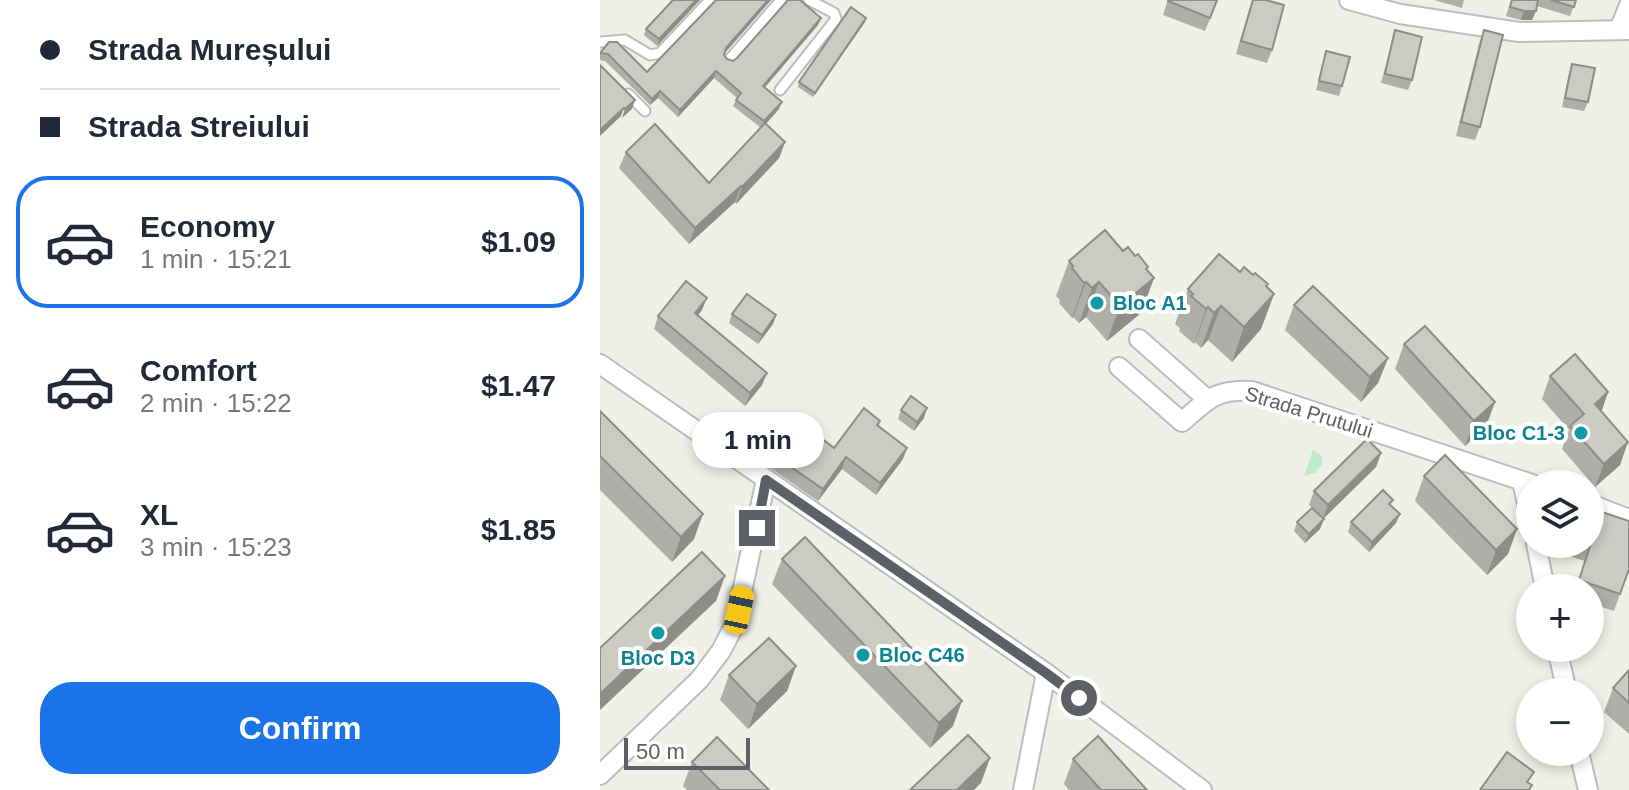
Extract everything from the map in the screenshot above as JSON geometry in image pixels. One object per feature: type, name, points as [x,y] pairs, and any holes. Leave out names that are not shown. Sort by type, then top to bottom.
[{"type":"street","points":[[1349,0],[1400,14],[1519,32],[1624,30],[1629,5]]},
{"type":"street","points":[[1139,339],[1208,400]]},
{"type":"street","points":[[600,364],[1046,673],[1202,790]]},
{"type":"street","name":"Strada Prutului","points":[[1119,367],[1182,422],[1221,392],[1252,391],[1516,478]]},
{"type":"street","points":[[600,775],[699,680],[730,636],[739,610],[766,480]]},
{"type":"street","points":[[1604,509],[1629,519]]},
{"type":"street","points":[[1023,790],[1046,673]]},
{"type":"street","points":[[1582,766],[1588,790]]},
{"type":"lane","points":[[600,42],[625,40],[650,55],[660,53],[710,0]]},
{"type":"lane","points":[[729,60],[781,0]]},
{"type":"lane","points":[[780,90],[836,19],[834,13],[809,0]]},
{"type":"lane","points":[[622,88],[645,111]]},
{"type":"green space","points":[[1313,450],[1322,456],[1322,464],[1315,473],[1304,476]]},
{"type":"building","points":[[673,0],[696,0],[659,39],[646,29]]},
{"type":"building","points":[[716,0],[768,0],[726,48],[724,55],[733,61],[788,0],[800,0],[821,18],[763,86],[782,102],[764,121],[736,100],[741,93],[716,71],[680,110],[660,91],[652,99],[608,54],[600,53],[609,42],[617,42],[647,72]]},
{"type":"building","points":[[1168,0],[1217,0],[1210,18]]},
{"type":"building","points":[[1253,0],[1284,5],[1272,50],[1241,41]]},
{"type":"building","points":[[1512,0],[1538,0],[1536,11],[1510,7]]},
{"type":"building","points":[[1551,0],[1576,0],[1574,7]]},
{"type":"building","points":[[851,7],[866,18],[815,93],[799,82]]},
{"type":"building","points":[[1395,30],[1422,37],[1412,80],[1385,74]]},
{"type":"building","points":[[1484,30],[1503,35],[1480,127],[1461,122]]},
{"type":"building","points":[[1326,51],[1350,57],[1342,86],[1319,81]]},
{"type":"building","points":[[1572,64],[1595,68],[1588,102],[1565,98]]},
{"type":"building","points":[[600,65],[635,100],[600,130]]},
{"type":"building","points":[[765,123],[785,142],[742,187],[695,228],[626,152],[655,124],[709,183]]},
{"type":"building","points":[[1105,230],[1123,251],[1128,247],[1135,256],[1138,254],[1154,278],[1120,306],[1099,282],[1092,288],[1084,283],[1069,261]]},
{"type":"building","points":[[1219,254],[1240,272],[1244,267],[1253,275],[1255,273],[1274,294],[1244,327],[1221,306],[1214,313],[1208,307],[1206,309],[1191,296],[1193,294],[1188,289]]},
{"type":"building","points":[[686,281],[707,298],[695,313],[767,373],[750,393],[658,316]]},
{"type":"building","points":[[1313,286],[1388,358],[1370,377],[1294,305]]},
{"type":"building","points":[[747,294],[776,315],[762,335],[732,314]]},
{"type":"building","points":[[1425,326],[1495,402],[1474,421],[1404,344]]},
{"type":"building","points":[[1575,354],[1608,392],[1595,404],[1628,442],[1604,464],[1570,426],[1584,414],[1550,376]]},
{"type":"building","points":[[911,396],[927,408],[917,422],[901,410]]},
{"type":"building","points":[[864,408],[880,421],[877,425],[907,448],[880,483],[846,457],[823,489],[746,436],[762,414],[812,450],[821,438],[834,448]]},
{"type":"building","points":[[600,411],[703,514],[681,537],[600,456]]},
{"type":"building","points":[[1367,439],[1381,453],[1328,505],[1314,491]]},
{"type":"building","points":[[1445,455],[1516,530],[1496,550],[1424,476]]},
{"type":"building","points":[[1383,490],[1393,500],[1389,504],[1400,514],[1372,542],[1351,522]]},
{"type":"building","points":[[1312,508],[1324,519],[1309,534],[1297,522]]},
{"type":"building","points":[[1604,513],[1629,521],[1629,569],[1620,594],[1604,589],[1604,574],[1581,574],[1586,558],[1604,558]]},
{"type":"building","points":[[805,537],[962,701],[939,723],[782,559]]},
{"type":"building","points":[[702,552],[725,576],[600,694],[600,648]]},
{"type":"building","points":[[769,638],[796,666],[757,704],[729,675]]},
{"type":"building","points":[[1629,670],[1629,703],[1613,688]]},
{"type":"building","points":[[968,735],[990,758],[957,790],[910,790]]},
{"type":"building","points":[[1098,736],[1147,790],[1101,790],[1073,759]]},
{"type":"building","points":[[717,737],[769,790],[720,790],[692,762]]},
{"type":"building","points":[[1507,752],[1516,759],[1516,766],[1526,766],[1534,772],[1527,782],[1532,785],[1529,790],[1480,790]]},
{"type":"place","name":"Bloc A1","points":[[1097,303]]},
{"type":"place","name":"Bloc C1-3","points":[[1581,433]]},
{"type":"place","name":"Bloc D3","points":[[658,633]]},
{"type":"place","name":"Bloc C46","points":[[863,655]]},
{"type":"route","points":[[757,528],[766,480],[1079,698]]}]
